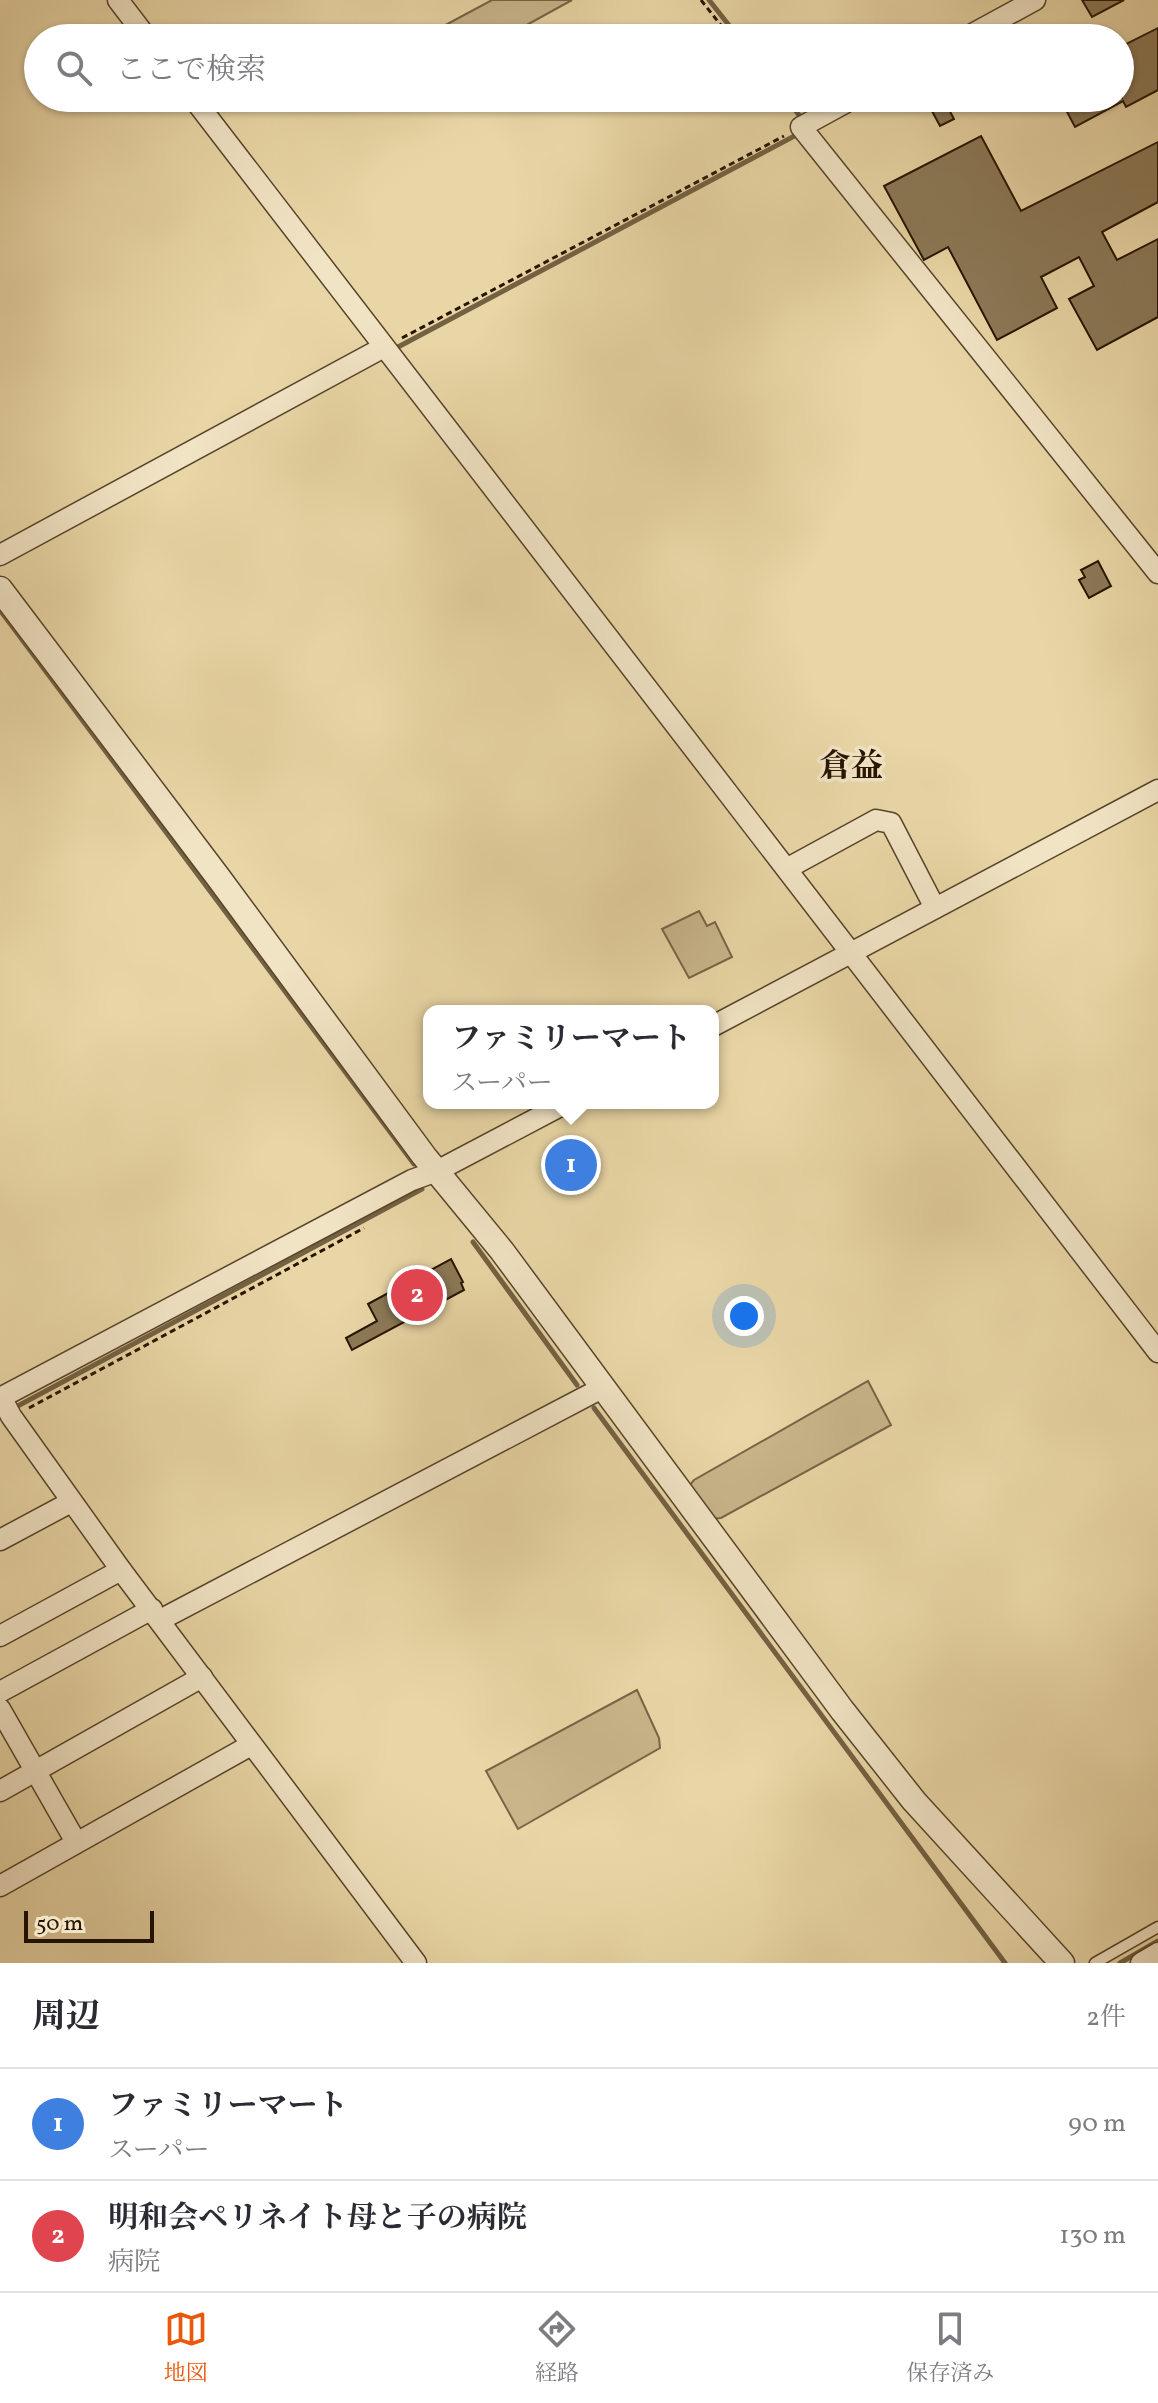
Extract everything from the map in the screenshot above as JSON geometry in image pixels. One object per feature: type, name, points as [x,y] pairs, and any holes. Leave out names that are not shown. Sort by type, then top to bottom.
[{"type":"street","points":[[118,0],[136,24]]},
{"type":"street","points":[[991,24],[1035,0]]},
{"type":"street","points":[[204,112],[1156,1345]]},
{"type":"street","points":[[832,112],[803,130],[1158,573]]},
{"type":"street","points":[[0,555],[384,347]]},
{"type":"street","points":[[0,589],[437,1171],[502,1251],[842,1710],[914,1801],[1062,1963]]},
{"type":"street","points":[[719,1023],[855,956],[935,908],[1158,790]]},
{"type":"street","points":[[788,868],[876,820],[891,823],[935,908]]},
{"type":"street","points":[[416,1963],[334,1852],[246,1747],[197,1680],[156,1615],[117,1573],[66,1504],[6,1407],[412,1180],[437,1171],[555,1109]]},
{"type":"street","points":[[0,1692],[602,1388]]},
{"type":"street","points":[[0,1540],[66,1504]]},
{"type":"street","points":[[0,1636],[117,1573]]},
{"type":"street","points":[[0,1791],[197,1680]]},
{"type":"street","points":[[0,1709],[76,1842]]},
{"type":"street","points":[[0,1886],[246,1747]]},
{"type":"street","points":[[1141,1963],[1158,1953]]},
{"type":"lane","points":[[1095,1963],[1158,1927]]},
{"type":"path","points":[[701,0],[720,24]]},
{"type":"path","points":[[384,347],[803,130]]},
{"type":"path","points":[[6,1407],[369,1226]]},
{"type":"shaded area","points":[[492,0],[572,0],[528,24],[447,24]]},
{"type":"shaded area","points":[[699,911],[707,926],[715,922],[732,957],[689,978],[662,929]]},
{"type":"shaded area","points":[[868,1381],[891,1425],[721,1518],[712,1519],[688,1487],[694,1480]]},
{"type":"shaded area","points":[[637,1690],[659,1738],[660,1748],[518,1829],[486,1771]]},
{"type":"building","points":[[1082,0],[1124,0],[1092,17]]},
{"type":"building","points":[[1158,28],[1158,90],[1134,103],[1134,40]]},
{"type":"building","points":[[932,112],[950,112],[954,119],[940,126]]},
{"type":"building","points":[[1067,112],[1103,112],[1075,127]]},
{"type":"building","points":[[981,136],[1021,211],[1158,142],[1158,202],[1102,232],[1117,260],[1158,239],[1158,317],[1097,350],[1069,299],[1094,286],[1079,257],[1041,277],[1057,308],[997,340],[948,247],[924,260],[884,186]]},
{"type":"building","points":[[1098,561],[1111,586],[1089,598],[1079,580],[1085,577],[1081,570]]},
{"type":"building","points":[[572,1137],[594,1179],[570,1191],[547,1150]]},
{"type":"building","points":[[451,1259],[464,1290],[352,1350],[346,1338],[377,1321],[368,1304]]},
{"type":"waterway","points":[[709,0],[728,24]]},
{"type":"waterway","points":[[797,112],[802,119]]},
{"type":"waterway","points":[[398,347],[800,133]]},
{"type":"waterway","points":[[0,610],[414,1164]]},
{"type":"waterway","points":[[14,1408],[422,1189]]},
{"type":"waterway","points":[[473,1242],[577,1385]]},
{"type":"waterway","points":[[594,1408],[1005,1963]]},
{"type":"waterway","points":[[1120,1963],[1158,1941]]},
{"type":"place","name":"ファミリーマート","points":[[571,1165]]},
{"type":"place","name":"明和会ペリネイト母と子の病院","points":[[417,1295]]},
{"type":"district","name":"倉益","points":[[851,765]]}]
